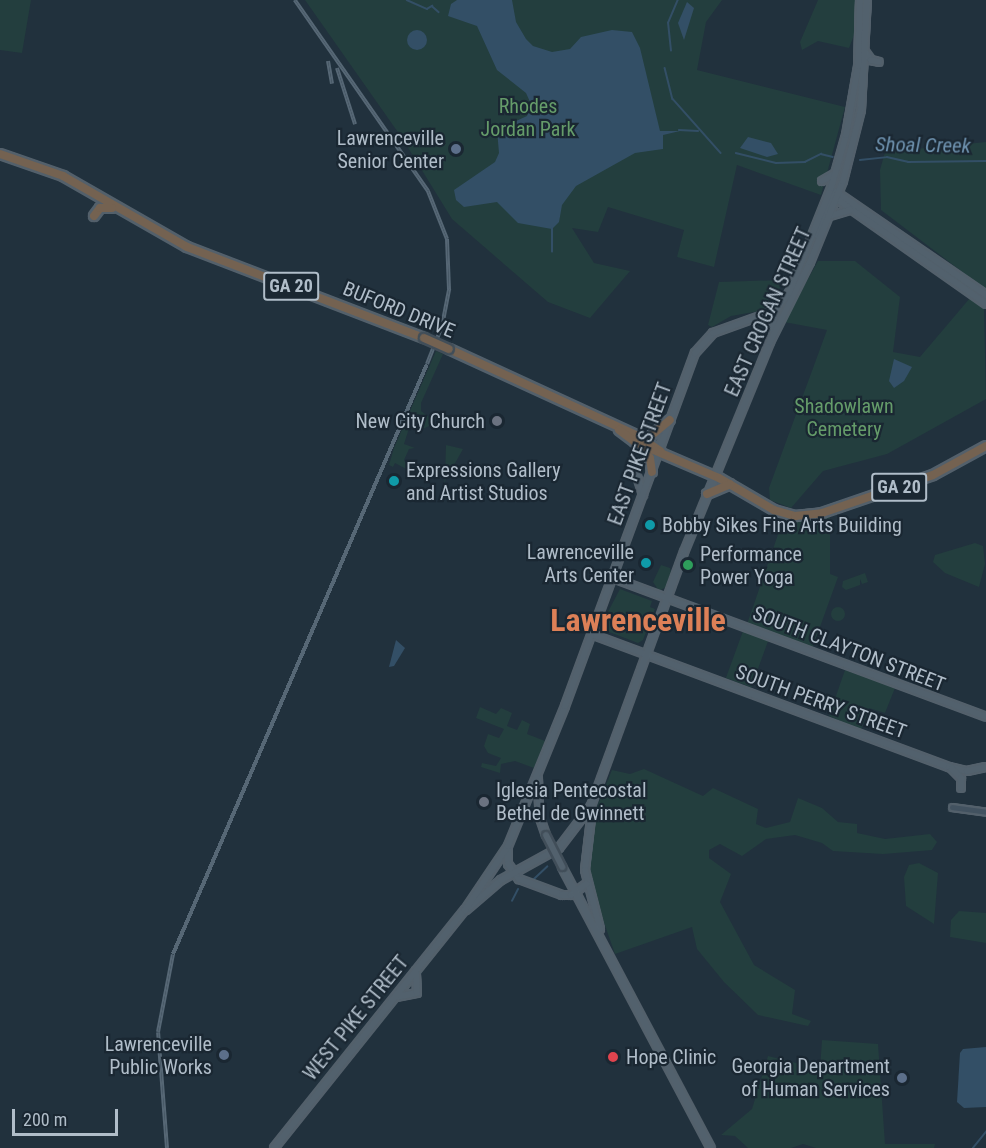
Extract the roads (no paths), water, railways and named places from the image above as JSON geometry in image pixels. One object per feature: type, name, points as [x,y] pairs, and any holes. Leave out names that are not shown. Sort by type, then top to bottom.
[{"type":"highway","name":"BUFORD DRIVE","points":[[0,154],[63,176],[117,210],[187,248],[424,338],[715,477]]},
{"type":"highway","points":[[94,216],[101,208],[117,210]]},
{"type":"highway","points":[[651,474],[650,458],[644,443],[670,420]]},
{"type":"highway","name":"GA 20","points":[[715,477],[783,514],[812,515],[933,475],[986,446]]},
{"type":"highway","points":[[707,494],[730,484]]},
{"type":"main road","name":"EAST CROGAN STREET","points":[[591,806],[656,626],[707,494],[770,342],[798,288],[829,217],[836,171],[856,86],[860,0]]},
{"type":"main road","name":"EAST CROGAN STREET","points":[[702,342],[726,326],[765,315],[785,301],[834,193],[843,181],[860,116],[866,53],[867,0]]},
{"type":"main road","points":[[866,53],[871,60],[879,62]]},
{"type":"main road","points":[[822,181],[836,171]]},
{"type":"main road","points":[[843,181],[846,200]]},
{"type":"main road","points":[[834,193],[986,295]]},
{"type":"main road","points":[[834,193],[850,210],[986,304]]},
{"type":"main road","points":[[818,245],[834,193]]},
{"type":"main road","points":[[829,217],[850,210]]},
{"type":"main road","points":[[798,288],[805,261]]},
{"type":"main road","points":[[765,315],[774,319],[770,342]]},
{"type":"main road","name":"EAST PIKE STREET","points":[[613,578],[690,364],[702,342]]},
{"type":"main road","points":[[643,497],[636,473],[651,474]]},
{"type":"main road","name":"SOUTH CLAYTON STREET","points":[[613,578],[986,717]]},
{"type":"main road","name":"WEST PIKE STREET","points":[[274,1148],[465,910],[508,846],[613,578]]},
{"type":"main road","name":"SOUTH PERRY STREET","points":[[591,634],[949,767],[978,769],[986,767]]},
{"type":"main road","points":[[949,767],[962,778],[961,788]]},
{"type":"main road","name":"WEST PIKE STREET","points":[[538,774],[539,815],[546,836],[604,941]]},
{"type":"main road","points":[[591,806],[585,856],[586,884],[604,941],[711,1148]]},
{"type":"main road","name":"WEST PIKE STREET","points":[[465,910],[512,873],[559,848],[591,806]]},
{"type":"main road","points":[[955,808],[986,812]]},
{"type":"main road","points":[[508,846],[507,860],[512,873],[559,895],[575,891],[586,884]]},
{"type":"main road","points":[[393,999],[417,993],[416,970]]},
{"type":"water","points":[[457,0],[512,0],[516,22],[526,39],[533,46],[552,52],[570,49],[581,37],[612,30],[632,32],[640,48],[660,131],[680,131],[663,135],[663,149],[635,153],[576,186],[562,205],[559,222],[552,229],[518,223],[497,202],[464,207],[456,200],[454,190],[495,162],[499,153],[497,130],[527,116],[531,104],[526,93],[497,70],[477,26],[448,16],[451,4]]},
{"type":"water","points":[[687,2],[694,8],[684,40],[678,23]]},
{"type":"water","points":[[417,30],[424,33],[427,40],[424,47],[417,50],[410,47],[407,40],[410,33]]},
{"type":"water","points":[[748,137],[771,143],[778,154],[767,157],[740,148]]},
{"type":"water","points":[[894,359],[912,367],[904,381],[894,388],[889,381]]},
{"type":"water","points":[[396,640],[405,648],[394,666],[389,667]]},
{"type":"water","points":[[986,1047],[986,1107],[964,1108],[957,1102],[960,1053],[963,1049]]},
{"type":"waterway","name":"Shoal Creek","points":[[407,0],[427,9],[432,6],[439,12]]},
{"type":"waterway","name":"Shoal Creek","points":[[671,51],[668,23],[678,0]]},
{"type":"waterway","name":"Shoal Creek","points":[[665,68],[673,99],[721,153]]},
{"type":"waterway","points":[[679,130],[698,131]]},
{"type":"waterway","name":"Shoal Creek","points":[[736,153],[776,163],[805,162],[821,154],[833,157]]},
{"type":"waterway","name":"Shoal Creek","points":[[860,160],[887,157],[908,162],[986,161]]},
{"type":"waterway","points":[[552,229],[552,252]]},
{"type":"waterway","points":[[534,879],[547,867]]},
{"type":"waterway","points":[[512,901],[518,889]]},
{"type":"waterway","points":[[973,1148],[986,1132]]},
{"type":"railway","points":[[167,1148],[158,1032],[173,954],[427,364],[442,326],[449,289],[447,239],[428,191],[295,0]]},
{"type":"railway","points":[[328,61],[332,84]]},
{"type":"railway","points":[[337,68],[355,124]]},
{"type":"place","name":"Lawrenceville Senior Center","points":[[456,149]]},
{"type":"place","name":"New City Church","points":[[497,421]]},
{"type":"place","name":"Expressions Gallery and Artist Studios","points":[[394,481]]},
{"type":"place","name":"Bobby Sikes Fine Arts Building","points":[[650,525]]},
{"type":"place","name":"Lawrenceville Arts Center","points":[[646,563]]},
{"type":"place","name":"Performance Power Yoga","points":[[688,565]]},
{"type":"place","name":"Iglesia Pentecostal Bethel de Gwinnett","points":[[484,802]]},
{"type":"place","name":"Lawrenceville Public Works","points":[[224,1055]]},
{"type":"place","name":"Hope Clinic","points":[[613,1057]]},
{"type":"place","name":"Georgia Department of Human Services","points":[[902,1078]]},
{"type":"district","name":"Lawrenceville","points":[[638,620]]},
{"type":"park label","name":"Rhodes Jordan Park","points":[[528,118]]},
{"type":"park label","name":"Shadowlawn Cemetery","points":[[844,418]]}]
